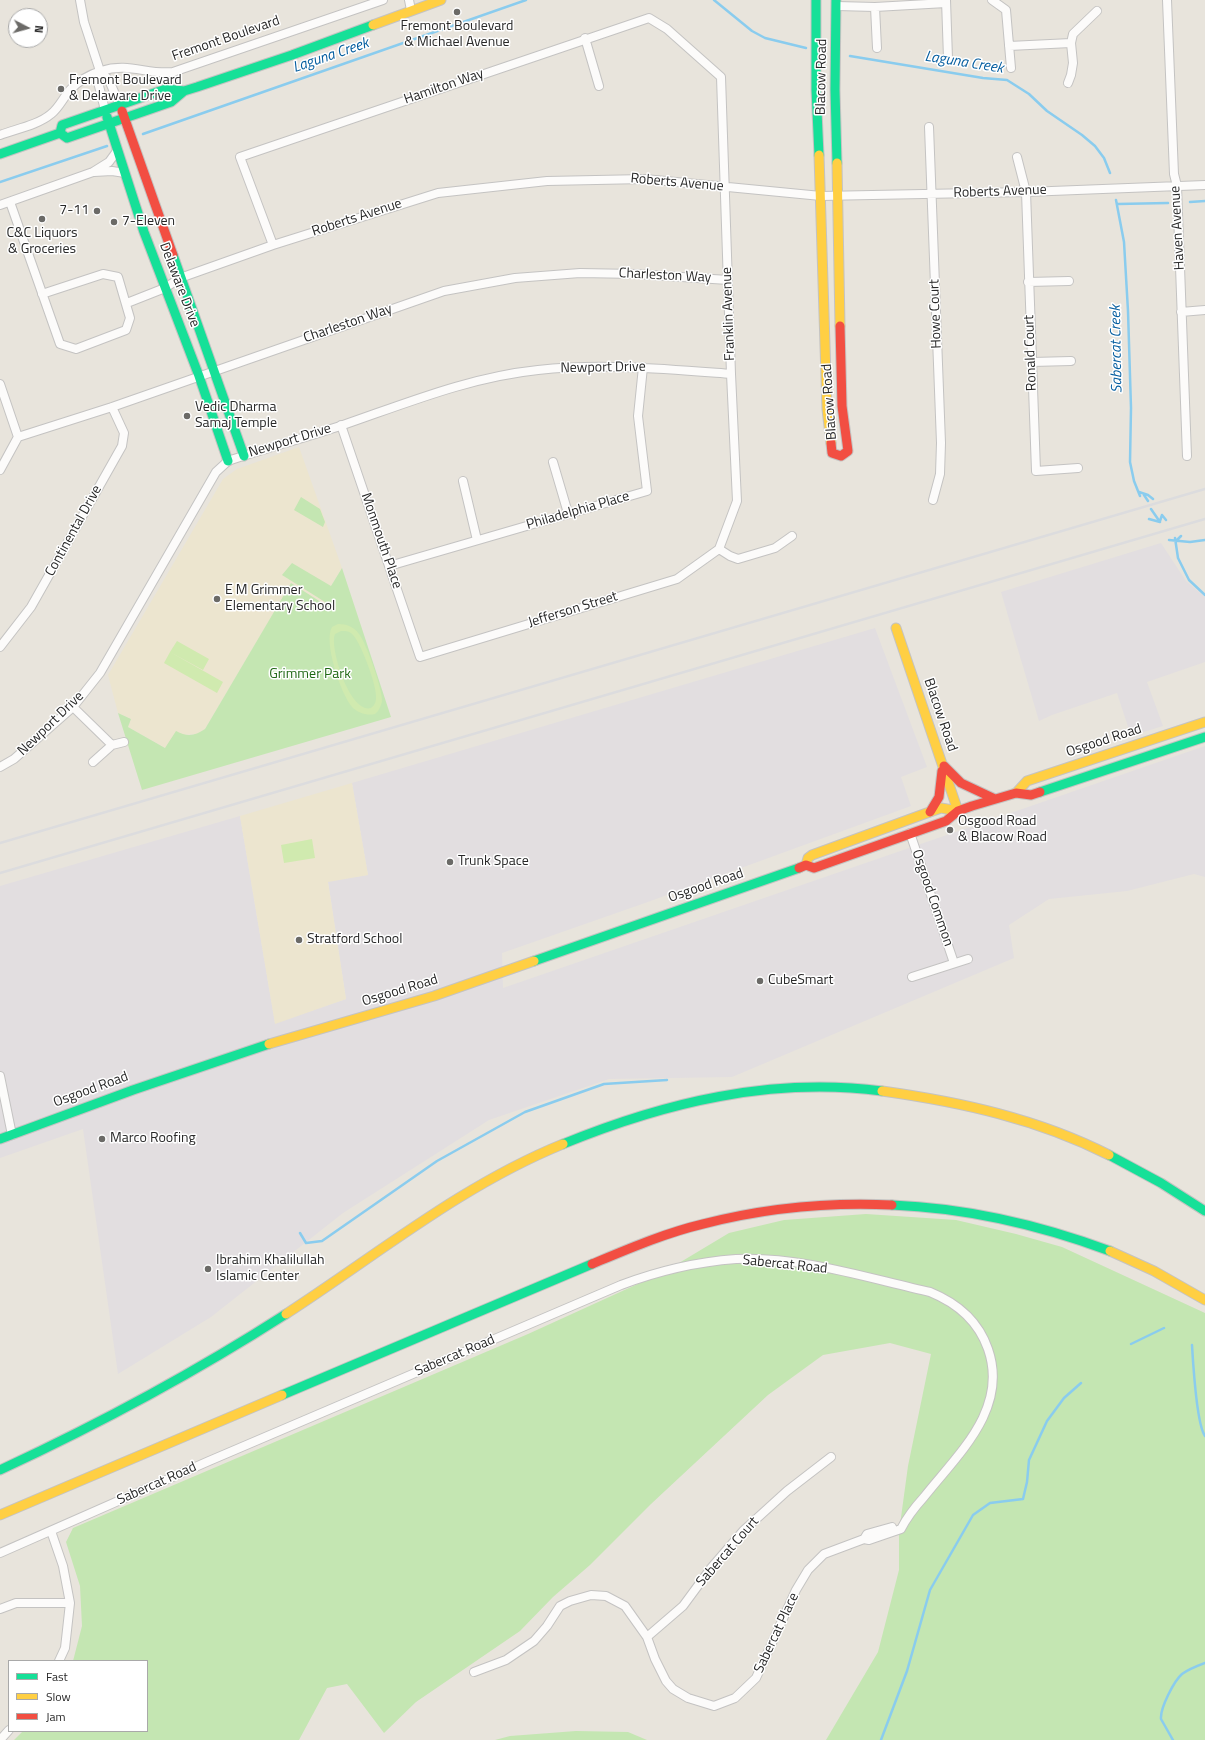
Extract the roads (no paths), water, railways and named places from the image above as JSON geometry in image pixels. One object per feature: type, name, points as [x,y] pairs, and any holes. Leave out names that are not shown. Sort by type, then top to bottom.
[{"type":"main road","points":[[60,133],[62,125],[166,90],[184,91],[292,55],[441,0]]},
{"type":"main road","name":"Blacow Road","points":[[816,0],[816,89],[821,196],[827,409],[832,453],[841,456],[848,452],[842,406],[835,90],[837,3]]},
{"type":"main road","points":[[60,133],[67,138],[125,120],[171,102],[184,91]]},
{"type":"main road","name":"Delaware Drive","points":[[120,106],[244,456]]},
{"type":"main road","name":"Delaware Drive","points":[[105,110],[117,151],[165,288],[199,376],[228,461]]},
{"type":"main road","points":[[0,154],[60,133]]},
{"type":"main road","name":"Blacow Road","points":[[896,628],[958,810]]},
{"type":"main road","name":"Osgood Road","points":[[1016,793],[1028,781],[1205,722]]},
{"type":"main road","name":"Osgood Road","points":[[806,865],[808,858],[812,855],[941,808],[958,810],[1016,793],[1031,795],[1205,737]]},
{"type":"main road","points":[[1114,767],[1117,761],[1147,748],[1149,741]]},
{"type":"main road","points":[[942,764],[961,783],[995,800]]},
{"type":"main road","points":[[930,812],[939,796],[941,788],[942,764]]},
{"type":"main road","name":"Osgood Road","points":[[0,1139],[133,1090],[258,1047],[434,996],[806,865],[814,868],[946,821],[958,810]]},
{"type":"main road","points":[[0,1470],[90,1427],[211,1360],[271,1323],[462,1196],[500,1173],[541,1153],[671,1106],[768,1089],[804,1086],[866,1088],[972,1106],[1026,1121],[1081,1141],[1129,1164],[1205,1211]]},
{"type":"main road","points":[[0,1515],[611,1256],[658,1238],[703,1224],[745,1215],[791,1208],[834,1204],[876,1204],[918,1205],[1000,1217],[1072,1237],[1123,1256],[1168,1278],[1205,1300]]},
{"type":"street","name":"Delaware Drive","points":[[80,0],[84,22],[100,71],[109,80],[120,106]]},
{"type":"street","name":"Fremont Boulevard","points":[[0,135],[50,116],[70,90],[79,82],[100,71],[128,67],[157,73],[174,72],[383,0]]},
{"type":"street","points":[[409,0],[412,10]]},
{"type":"street","points":[[992,0],[1006,10],[1011,68]]},
{"type":"street","name":"Haven Avenue","points":[[1167,0],[1174,174],[1177,186],[1187,456]]},
{"type":"street","points":[[837,3],[875,7],[946,1],[948,58]]},
{"type":"street","points":[[875,7],[877,48]]},
{"type":"street","points":[[1068,83],[1073,63],[1071,43],[1073,34],[1097,11]]},
{"type":"street","name":"Hamilton Way","points":[[273,245],[240,157],[585,38],[649,18],[667,29],[721,77]]},
{"type":"street","points":[[585,38],[599,86]]},
{"type":"street","points":[[1009,46],[1071,43]]},
{"type":"street","name":"Delaware Drive","points":[[100,71],[98,82],[105,110]]},
{"type":"street","name":"Franklin Avenue","points":[[719,549],[737,501],[731,374],[726,187],[721,77]]},
{"type":"street","name":"Howe Court","points":[[929,127],[941,443],[940,474],[933,500]]},
{"type":"street","points":[[0,205],[93,172],[109,162],[117,151]]},
{"type":"street","name":"Ronald Court","points":[[1018,157],[1026,192],[1028,282],[1036,471],[1078,468]]},
{"type":"street","points":[[93,172],[109,170],[125,173]]},
{"type":"street","name":"Roberts Avenue","points":[[127,303],[165,288],[180,278],[273,245],[438,193],[547,181],[645,179],[821,196],[1026,192],[1205,185]]},
{"type":"street","points":[[10,202],[42,294],[60,344],[76,349],[126,330],[130,318],[127,303],[118,277],[103,274],[42,294]]},
{"type":"street","name":"Charleston Way","points":[[18,437],[112,407],[444,291],[515,278],[580,273],[636,274],[728,280]]},
{"type":"street","points":[[1028,282],[1069,281]]},
{"type":"street","points":[[1181,312],[1205,310]]},
{"type":"street","points":[[1032,362],[1071,361]]},
{"type":"street","name":"Newport Drive","points":[[0,767],[14,759],[72,707],[100,673],[216,472],[228,461],[341,425],[445,389],[496,377],[537,370],[582,367],[643,367],[731,374]]},
{"type":"street","name":"Philadelphia Place","points":[[389,566],[647,491],[638,416],[643,367]]},
{"type":"street","points":[[0,384],[18,437],[0,470]]},
{"type":"street","name":"Continental Drive","points":[[0,647],[31,607],[122,446],[124,433],[112,407]]},
{"type":"street","name":"Monmouth Place","points":[[341,425],[420,657]]},
{"type":"street","points":[[553,462],[568,513]]},
{"type":"street","points":[[463,481],[477,540]]},
{"type":"street","points":[[719,549],[738,559],[775,548],[792,536]]},
{"type":"street","name":"Jefferson Street","points":[[420,657],[677,579],[719,549]]},
{"type":"street","points":[[72,707],[112,745]]},
{"type":"street","points":[[93,762],[112,745],[124,742]]},
{"type":"street","name":"Osgood Common","points":[[910,833],[954,963]]},
{"type":"street","name":"Osgood Common","points":[[912,977],[968,958]]},
{"type":"street","points":[[0,1076],[12,1135]]},
{"type":"street","name":"Sabercat Road","points":[[0,1553],[209,1461],[650,1274],[679,1266],[707,1262],[737,1259],[770,1260],[831,1270],[930,1292]]},
{"type":"street","name":"Sabercat Place","points":[[474,1672],[506,1660],[534,1641],[547,1626],[560,1606],[570,1601],[591,1595],[606,1596],[625,1606],[647,1637],[655,1659],[666,1681],[673,1689],[688,1698],[714,1706],[735,1698],[756,1678],[796,1590],[808,1570],[824,1554],[864,1539],[867,1534],[902,1527],[973,1435],[984,1416],[992,1396],[994,1377],[991,1356],[985,1338],[974,1321],[961,1309],[946,1299],[930,1292]]},
{"type":"street","name":"Sabercat Court","points":[[647,1637],[683,1606],[711,1568],[742,1531],[787,1491],[831,1457]]},
{"type":"street","points":[[51,1531],[63,1566],[70,1602],[65,1648],[59,1660]]},
{"type":"street","points":[[0,1609],[16,1603],[70,1602]]},
{"type":"street","points":[[0,1740],[8,1731]]},
{"type":"waterway","name":"Laguna Creek","points":[[143,134],[526,0]]},
{"type":"waterway","name":"Laguna Creek","points":[[714,0],[752,31],[765,38],[806,48]]},
{"type":"waterway","name":"Laguna Creek","points":[[850,56],[983,78],[1007,80],[1029,94],[1047,111],[1082,135],[1095,146],[1104,158],[1110,173]]},
{"type":"waterway","name":"Laguna Creek","points":[[0,182],[107,146]]},
{"type":"waterway","name":"Sabercat Creek","points":[[1116,200],[1124,242],[1128,311],[1131,408],[1130,462],[1134,481],[1140,496]]},
{"type":"waterway","name":"Laguna Creek","points":[[1190,202],[1205,201]]},
{"type":"waterway","name":"Laguna Creek","points":[[1118,204],[1168,203]]},
{"type":"waterway","name":"Sabercat Creek","points":[[1139,492],[1148,495],[1153,499]]},
{"type":"waterway","name":"Sabercat Creek","points":[[1144,495],[1148,501]]},
{"type":"waterway","name":"Sabercat Creek","points":[[1151,509],[1160,522]]},
{"type":"waterway","name":"Sabercat Creek","points":[[1160,521],[1162,515],[1166,520]]},
{"type":"waterway","name":"Sabercat Creek","points":[[1149,519],[1160,522]]},
{"type":"waterway","name":"Sabercat Creek","points":[[1176,541],[1181,536]]},
{"type":"waterway","name":"Sabercat Creek","points":[[1175,538],[1178,558],[1189,580],[1205,595]]},
{"type":"waterway","points":[[1169,540],[1190,542],[1205,540]]},
{"type":"waterway","points":[[300,1233],[306,1243],[322,1241],[437,1161],[525,1112],[604,1084],[667,1080]]},
{"type":"waterway","points":[[1131,1344],[1164,1328]]},
{"type":"waterway","name":"Sabercat Creek","points":[[1192,1345],[1198,1407],[1202,1430],[1205,1436]]},
{"type":"waterway","points":[[881,1740],[907,1671],[930,1590],[973,1515],[990,1503],[1023,1499],[1027,1482],[1029,1460],[1047,1421],[1064,1398],[1081,1383]]},
{"type":"waterway","name":"Sabercat Creek","points":[[1173,1740],[1161,1719],[1165,1702],[1175,1682],[1182,1674],[1205,1663]]},
{"type":"railway","points":[[0,843],[1205,489]]},
{"type":"railway","points":[[0,873],[1205,519]]},
{"type":"place","name":"Fremont Boulevard & Michael Avenue","points":[[457,12]]},
{"type":"place","name":"Fremont Boulevard & Delaware Drive","points":[[61,89]]},
{"type":"place","name":"7-11","points":[[97,211]]},
{"type":"place","name":"C&C Liquors & Groceries","points":[[42,219]]},
{"type":"place","name":"7-Eleven","points":[[114,222]]},
{"type":"place","name":"Vedic Dharma Samaj Temple","points":[[187,416]]},
{"type":"place","name":"E M Grimmer Elementary School","points":[[217,599]]},
{"type":"place","name":"Osgood Road & Blacow Road","points":[[950,830]]},
{"type":"place","name":"Trunk Space","points":[[450,862]]},
{"type":"place","name":"Stratford School","points":[[299,940]]},
{"type":"place","name":"CubeSmart","points":[[760,981]]},
{"type":"place","name":"Marco Roofing","points":[[102,1139]]},
{"type":"place","name":"Ibrahim Khalilullah Islamic Center","points":[[208,1269]]},
{"type":"park label","name":"Grimmer Park","points":[[310,675]]}]
